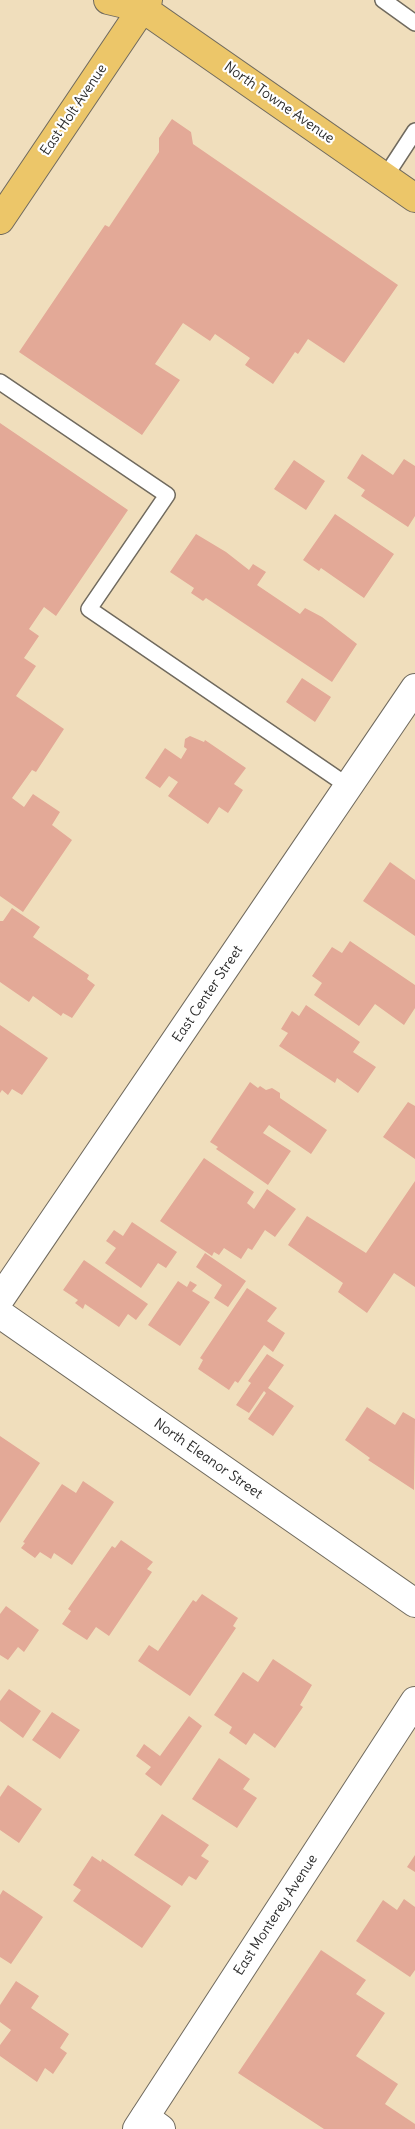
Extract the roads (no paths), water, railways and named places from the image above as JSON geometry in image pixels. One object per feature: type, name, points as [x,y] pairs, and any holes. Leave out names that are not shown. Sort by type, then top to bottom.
[{"type":"main road","name":"North Towne Avenue","points":[[108,0],[143,3],[415,198]]},
{"type":"main road","name":"East Holt Avenue","points":[[0,220],[143,3]]},
{"type":"street","name":"East Center Street","points":[[0,1300],[348,786],[413,697]]},
{"type":"street","name":"North Eleanor Street","points":[[0,1314],[415,1604]]},
{"type":"street","name":"East Monterey Avenue","points":[[148,2125],[415,1701]]},
{"type":"lane","points":[[383,0],[415,23]]},
{"type":"lane","points":[[385,177],[415,131]]},
{"type":"lane","points":[[0,382],[167,495],[89,608],[348,786]]}]
